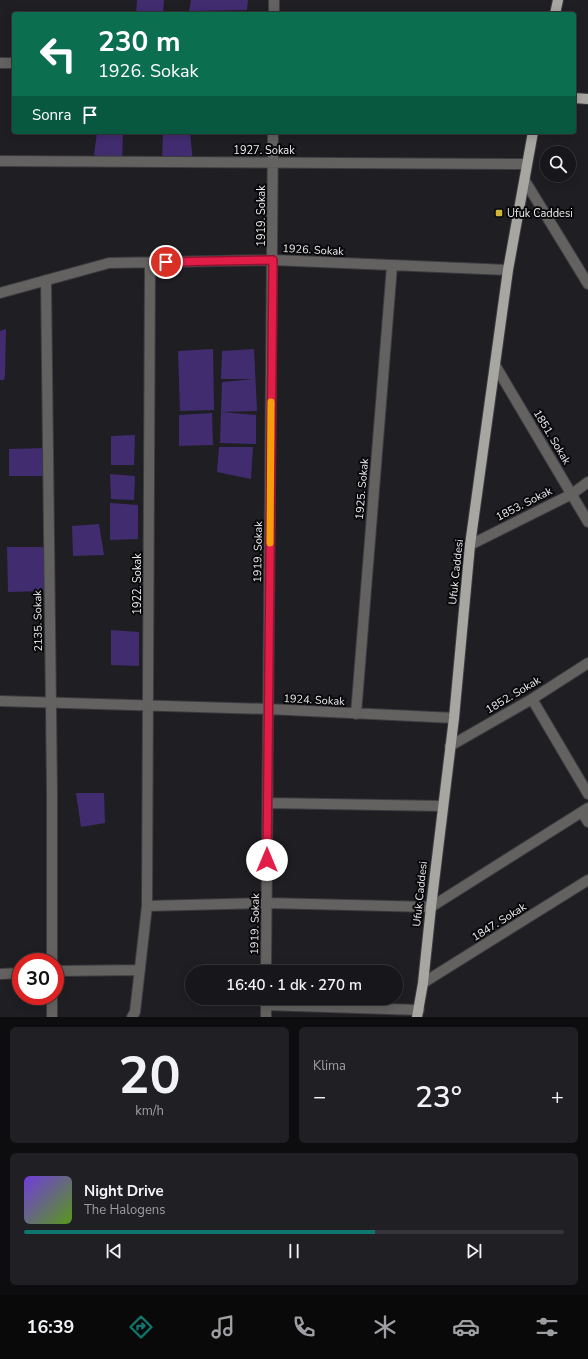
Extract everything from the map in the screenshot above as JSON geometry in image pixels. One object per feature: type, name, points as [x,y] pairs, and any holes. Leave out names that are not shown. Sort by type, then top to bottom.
[{"type":"main road","points":[[556,12],[558,0]]},
{"type":"main road","points":[[576,98],[588,99]]},
{"type":"main road","name":"Ufuk Caddesi","points":[[418,1014],[424,984],[431,907],[454,718],[470,546],[508,270],[533,134]]},
{"type":"street","points":[[274,0],[274,12]]},
{"type":"street","points":[[0,63],[12,63]]},
{"type":"street","name":"1919. Sokak","points":[[266,965],[273,134]]},
{"type":"street","name":"1927. Sokak","points":[[0,161],[527,164]]},
{"type":"street","points":[[525,181],[588,284]]},
{"type":"street","name":"1926. Sokak","points":[[0,293],[109,263],[273,260],[508,270]]},
{"type":"street","name":"1922. Sokak","points":[[132,1017],[135,1012],[147,906],[150,262]]},
{"type":"street","name":"1925. Sokak","points":[[356,714],[392,266]]},
{"type":"street","name":"2135. Sokak","points":[[46,280],[51,703],[52,953]]},
{"type":"street","name":"1851. Sokak","points":[[495,365],[588,522]]},
{"type":"street","name":"1853. Sokak","points":[[470,546],[572,494],[588,482]]},
{"type":"street","name":"1852. Sokak","points":[[450,746],[532,699],[588,663]]},
{"type":"street","points":[[532,699],[588,794]]},
{"type":"street","name":"1924. Sokak","points":[[0,701],[454,718]]},
{"type":"street","points":[[268,803],[443,806]]},
{"type":"street","points":[[147,906],[267,903],[431,907],[585,810],[588,822]]},
{"type":"street","name":"1847. Sokak","points":[[424,984],[588,880]]},
{"type":"street","points":[[64,971],[140,970]]},
{"type":"street","points":[[0,974],[12,973]]},
{"type":"street","points":[[52,1005],[52,1017]]},
{"type":"street","points":[[266,1005],[266,1017]]},
{"type":"street","points":[[313,1005],[418,1014]]},
{"type":"building","points":[[137,0],[164,0],[163,12],[136,12]]},
{"type":"building","points":[[191,0],[248,0],[247,10],[189,11]]},
{"type":"building","points":[[97,134],[123,134],[122,162],[94,155]]},
{"type":"building","points":[[163,134],[190,134],[193,162],[162,162]]},
{"type":"building","points":[[6,329],[5,375],[4,380],[0,380],[0,331]]},
{"type":"building","points":[[213,349],[214,410],[180,411],[178,351]]},
{"type":"building","points":[[254,349],[257,411],[221,412],[222,382],[254,379],[221,379],[222,351]]},
{"type":"building","points":[[221,412],[256,415],[256,444],[220,443]]},
{"type":"building","points":[[212,413],[213,445],[179,446],[179,415]]},
{"type":"building","points":[[135,435],[134,465],[111,465],[111,436]]},
{"type":"building","points":[[219,447],[253,447],[251,479],[217,472]]},
{"type":"building","points":[[46,448],[47,476],[9,476],[9,449]]},
{"type":"building","points":[[110,474],[135,476],[134,500],[111,499]]},
{"type":"building","points":[[110,503],[138,505],[138,539],[110,540]]},
{"type":"building","points":[[99,524],[104,555],[73,556],[72,526]]},
{"type":"building","points":[[7,547],[44,547],[44,591],[8,592]]},
{"type":"building","points":[[111,630],[139,632],[139,666],[111,665]]},
{"type":"building","points":[[76,793],[104,793],[105,823],[81,827]]},
{"type":"slow traffic","points":[[270,543],[271,402]]},
{"type":"place","name":"Ufuk Caddesi","points":[[499,213]]},
{"type":"route","points":[[166,262],[273,260],[267,860]]}]
